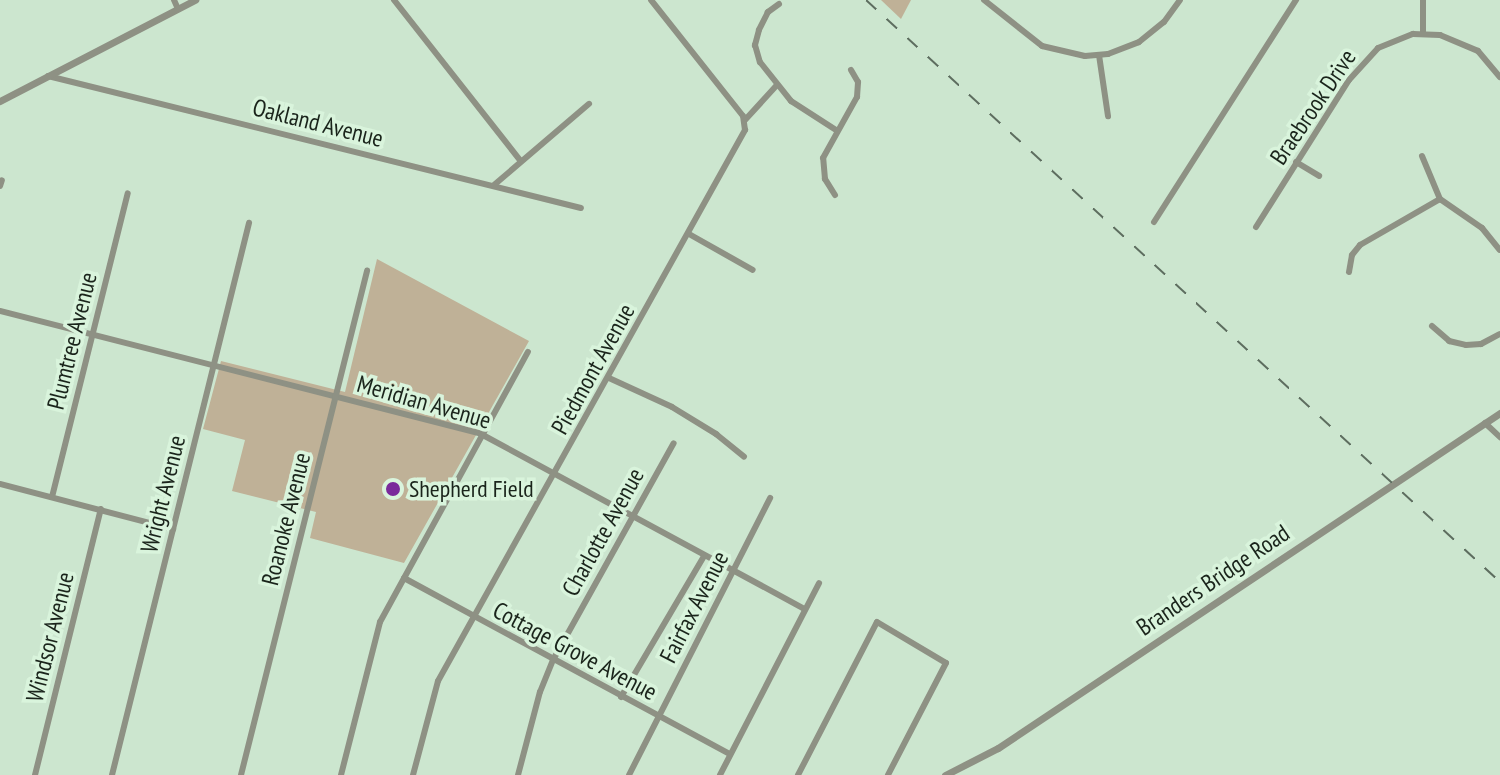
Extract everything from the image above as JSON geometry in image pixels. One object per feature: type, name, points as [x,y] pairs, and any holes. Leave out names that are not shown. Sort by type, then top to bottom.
[{"type":"street","points":[[174,0],[178,9]]},
{"type":"street","points":[[0,101],[195,0]]},
{"type":"street","points":[[394,0],[520,160]]},
{"type":"street","points":[[651,0],[745,120],[777,85]]},
{"type":"street","points":[[984,0],[1042,46],[1064,54],[1099,55],[1139,42],[1164,22],[1180,0]]},
{"type":"street","points":[[1154,222],[1296,0]]},
{"type":"street","points":[[1423,0],[1423,33],[1452,38],[1469,45],[1500,77]]},
{"type":"street","points":[[779,4],[768,12],[755,45],[760,62],[796,106],[836,130]]},
{"type":"street","name":"Braebrook Drive","points":[[1256,227],[1366,58],[1390,42],[1423,33]]},
{"type":"street","points":[[1099,55],[1108,116]]},
{"type":"street","points":[[835,195],[822,166],[836,130],[857,97],[858,82],[851,70]]},
{"type":"street","name":"Oakland Avenue","points":[[47,76],[581,208]]},
{"type":"street","points":[[494,185],[589,104]]},
{"type":"street","name":"Piedmont Avenue","points":[[413,775],[434,691],[473,616],[744,135],[745,120]]},
{"type":"street","points":[[1422,156],[1440,199],[1482,228],[1500,250]]},
{"type":"street","points":[[1296,162],[1319,176]]},
{"type":"street","name":"Plumtree Avenue","points":[[52,497],[128,193]]},
{"type":"street","points":[[1349,272],[1352,255],[1360,245],[1440,199]]},
{"type":"street","name":"Wright Avenue","points":[[112,775],[249,223]]},
{"type":"street","points":[[689,234],[753,270]]},
{"type":"street","name":"Roanoke Avenue","points":[[241,775],[367,271]]},
{"type":"street","name":"Meridian Avenue","points":[[0,311],[481,434],[805,609]]},
{"type":"street","points":[[1432,326],[1449,341],[1466,345],[1481,344],[1500,334]]},
{"type":"street","points":[[341,775],[377,630],[528,352]]},
{"type":"street","points":[[609,378],[672,407],[716,434],[744,457]]},
{"type":"street","name":"Branders Bridge Road","points":[[945,775],[998,748],[1500,413]]},
{"type":"street","points":[[1485,423],[1500,437]]},
{"type":"street","name":"Charlotte Avenue","points":[[518,775],[540,692],[553,660],[674,443]]},
{"type":"street","points":[[0,484],[173,529]]},
{"type":"street","name":"Fairfax Avenue","points":[[629,775],[770,498]]},
{"type":"street","name":"Windsor Avenue","points":[[35,775],[101,509]]},
{"type":"street","points":[[621,697],[704,556]]},
{"type":"street","name":"Cottage Grove Avenue","points":[[404,578],[730,754]]},
{"type":"street","points":[[720,775],[819,583]]},
{"type":"street","points":[[798,775],[877,622],[946,663],[888,775]]},
{"type":"shaded area","points":[[881,0],[911,0],[901,19]]},
{"type":"shaded area","points":[[377,259],[529,341],[404,563],[310,538],[316,512],[232,491],[245,440],[203,429],[221,361],[345,392]]},
{"type":"railway","points":[[866,0],[1500,582]]},
{"type":"place","name":"Shepherd Field","points":[[393,489]]}]
